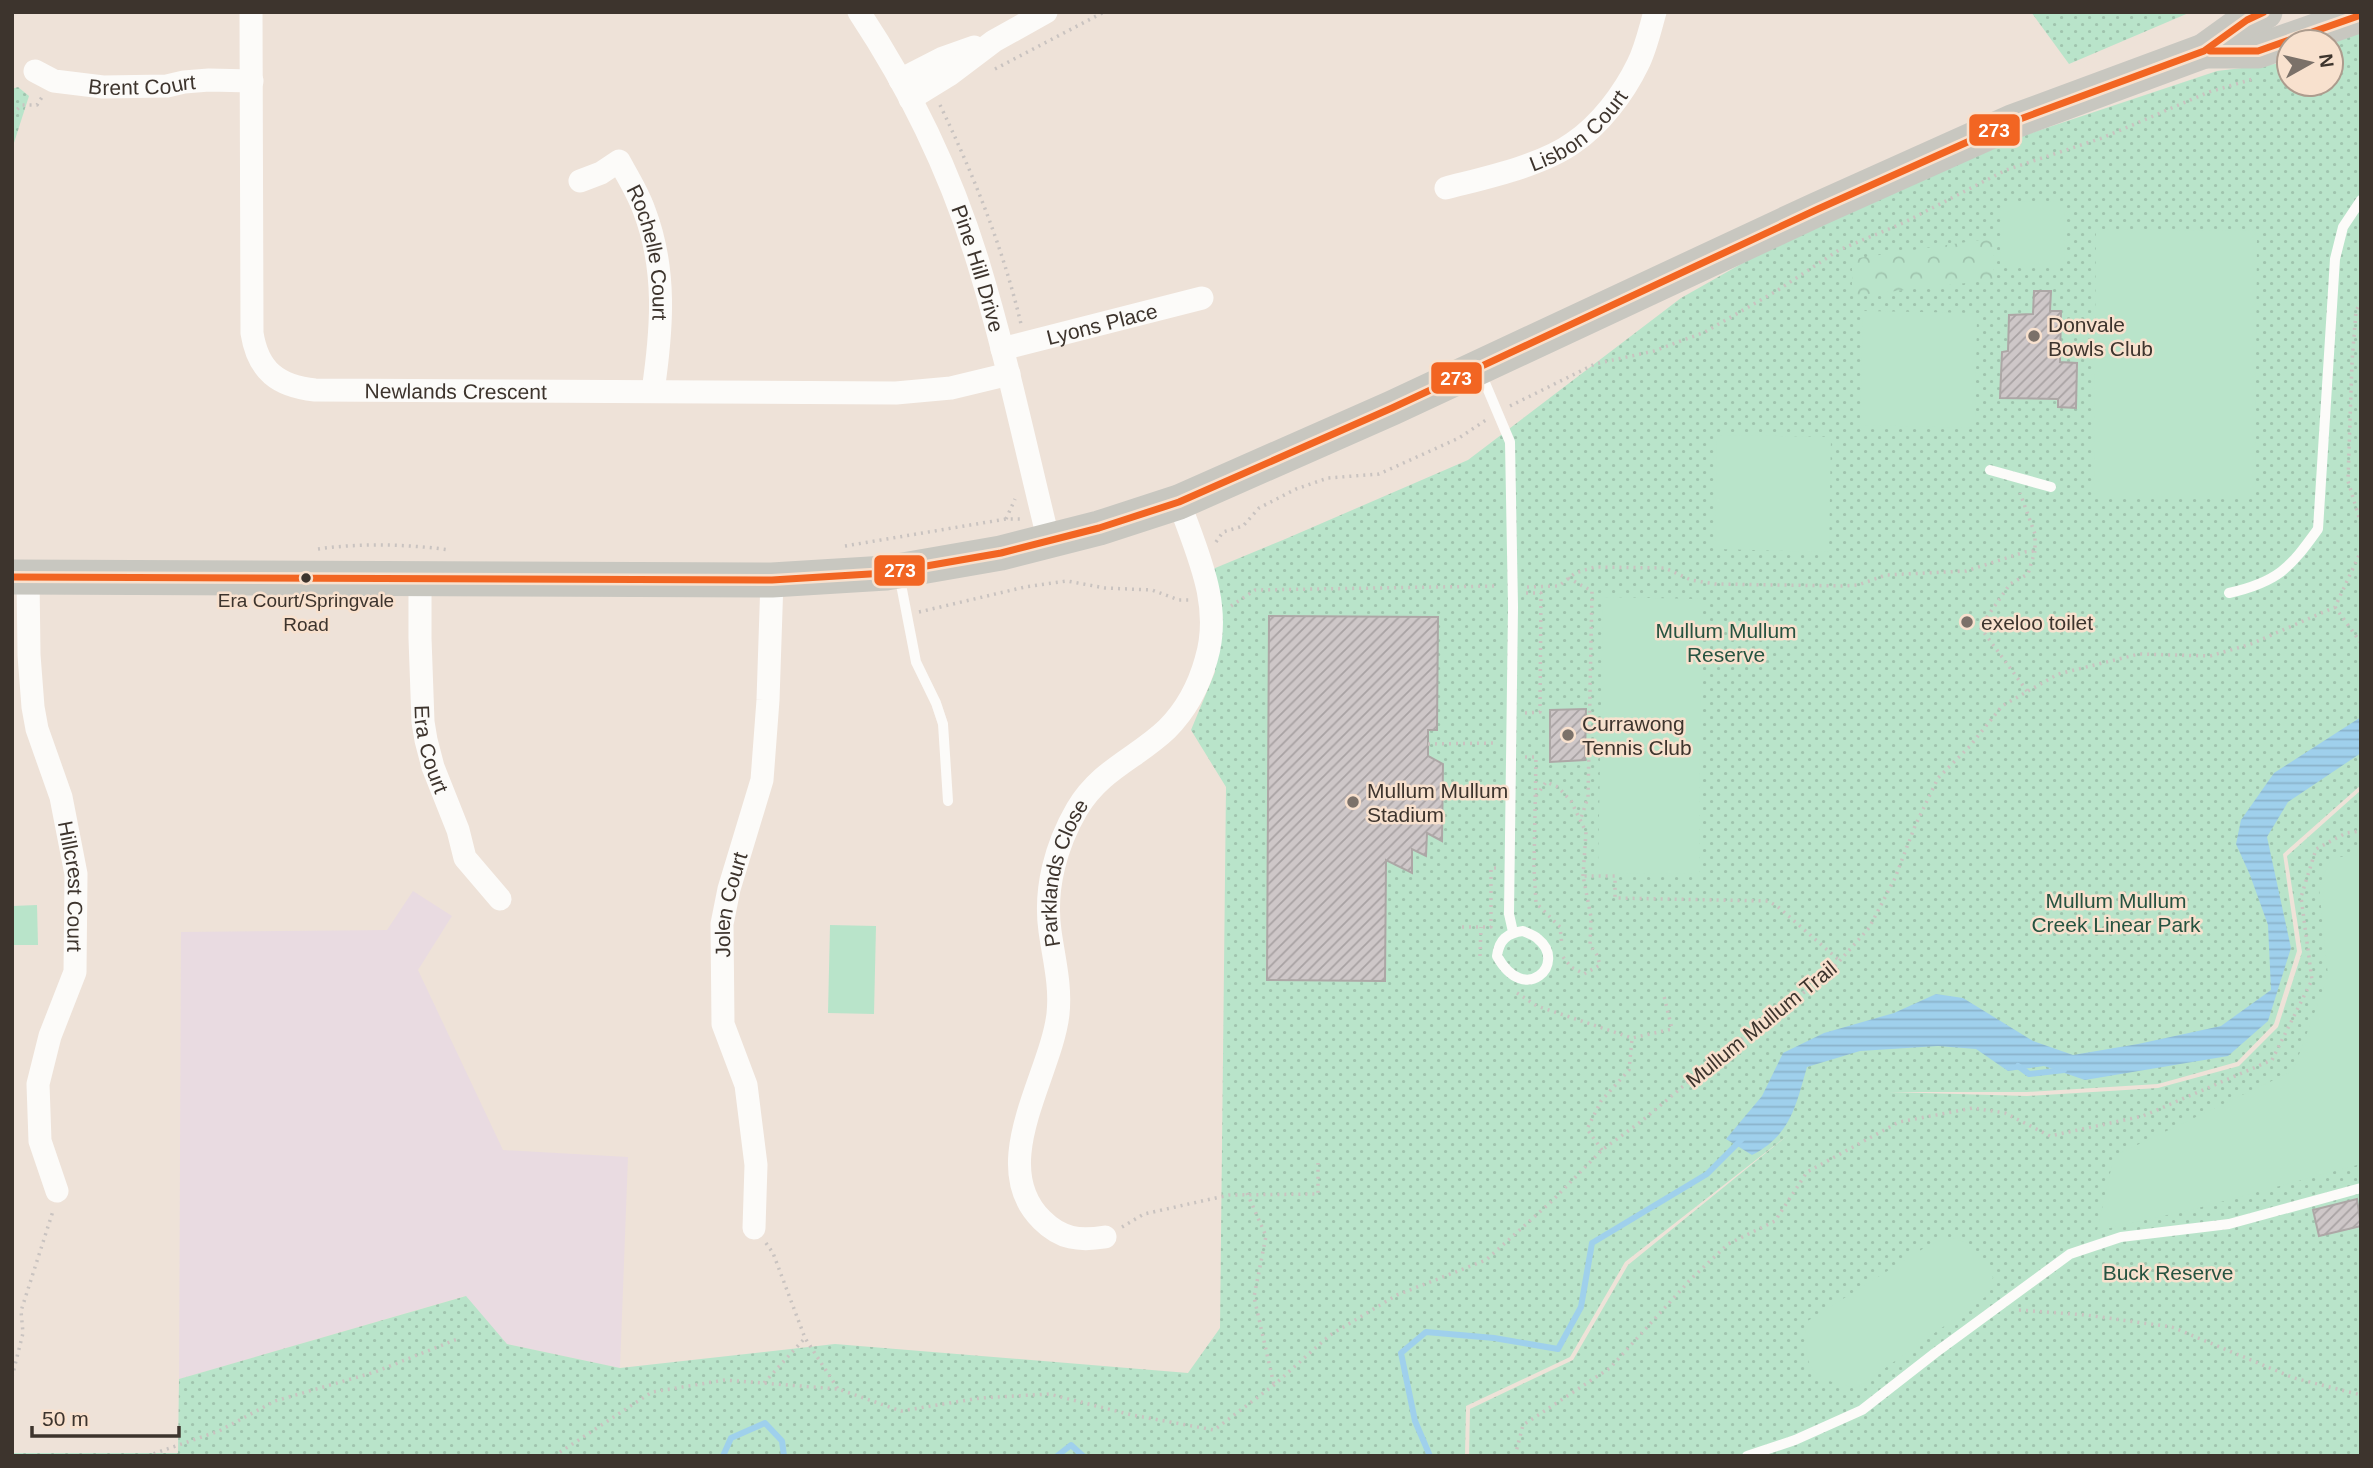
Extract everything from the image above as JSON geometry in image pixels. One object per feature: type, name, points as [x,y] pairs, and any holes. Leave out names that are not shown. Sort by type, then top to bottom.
[{"type":"main road","points":[[20,577],[772,580],[898,571],[1046,531],[1179,502],[2012,122],[2204,51],[2247,20],[2265,12]]},
{"type":"main road","points":[[2204,51],[2258,51],[2361,15]]},
{"type":"street","name":"Newlands Crescent","points":[[251,12],[252,333],[261,363],[275,378],[297,387],[315,390],[908,392],[951,387],[1009,374]]},
{"type":"street","name":"Pine Hill Drive","points":[[859,12],[927,131],[962,217],[1009,374],[1046,531]]},
{"type":"street","points":[[905,89],[949,75],[994,41],[1046,12]]},
{"type":"street","name":"Lisbon Court","points":[[1446,188],[1497,175],[1573,144],[1600,119],[1633,74],[1639,64],[1655,12]]},
{"type":"street","name":"Brent Court","points":[[44,76],[133,88],[209,80],[252,81]]},
{"type":"street","name":"Rochelle Court","points":[[580,181],[620,162],[643,208],[658,258],[662,302],[653,391]]},
{"type":"street","name":"Lyons Place","points":[[1002,348],[1202,298]]},
{"type":"street","name":"Parklands Close","points":[[1105,1237],[1084,1240],[1071,1237],[1047,1226],[1035,1214],[1022,1186],[1022,1135],[1028,1109],[1052,1046],[1058,1013],[1059,975],[1048,913],[1052,871],[1060,846],[1078,808],[1104,775],[1157,737],[1180,714],[1195,691],[1208,657],[1211,601],[1205,574],[1179,502]]},
{"type":"street","name":"Hillcrest Court","points":[[20,577],[37,729],[61,797],[76,874],[75,972],[50,1036],[38,1084],[40,1140],[57,1191]]},
{"type":"street","name":"Era Court","points":[[420,580],[421,680],[426,740],[436,778],[458,830],[464,858],[500,899]]},
{"type":"street","name":"Jolen Court","points":[[754,1228],[756,1166],[746,1085],[723,1024],[722,924],[729,889],[762,780],[772,580]]},
{"type":"lane","points":[[2229,593],[2275,578],[2297,559],[2318,529],[2335,259],[2343,227],[2361,200]]},
{"type":"lane","points":[[1478,367],[1510,442],[1516,742],[1509,914],[1513,932]]},
{"type":"lane","points":[[1990,470],[2051,487]]},
{"type":"lane","points":[[898,571],[916,662],[943,724],[948,801]]},
{"type":"lane","points":[[1523,931],[1538,939],[1545,947],[1548,962],[1544,973],[1537,978],[1520,978],[1512,974],[1497,956],[1503,938],[1513,932],[1523,931]]},
{"type":"lane","points":[[1747,1456],[1795,1440],[1863,1410],[2070,1254],[2122,1237],[2229,1224],[2361,1188]]},
{"type":"path","points":[[985,74],[1104,12]]},
{"type":"path","points":[[12,114],[22,105],[37,104],[44,76]]},
{"type":"path","points":[[1211,548],[1223,532],[1243,526],[1259,508],[1296,489],[1328,478],[1379,474],[1459,439],[1498,412],[1595,364],[1654,351],[1705,332],[1778,290],[1839,250],[1903,223],[2006,170],[2102,138],[2209,93],[2256,78]]},
{"type":"path","points":[[938,100],[979,191],[999,245],[1026,343]]},
{"type":"path","points":[[2361,301],[2356,311],[2352,362],[2348,481],[2361,524]]},
{"type":"path","points":[[1006,519],[1015,499]]},
{"type":"path","points":[[839,547],[1006,519],[1046,531]]},
{"type":"path","points":[[314,550],[350,545],[424,546],[458,551]]},
{"type":"path","points":[[2027,692],[1980,627],[2010,584],[2028,574],[2035,551]]},
{"type":"path","points":[[2361,551],[2335,607],[2361,643]]},
{"type":"path","points":[[1568,578],[1592,590],[1588,796],[1580,821]]},
{"type":"path","points":[[1524,587],[1524,593],[1541,593],[1540,712],[1520,714],[1516,742],[1520,757],[1536,757],[1535,797],[1534,868],[1536,903],[1560,927],[1563,958],[1571,967],[1584,974],[1600,965],[1590,945],[1591,917],[1583,876],[1586,832],[1571,801],[1558,787],[1546,782],[1535,797]]},
{"type":"path","name":"Mullum Mullum Trail","points":[[554,1456],[652,1392],[725,1380],[838,1389],[901,1410],[980,1398],[1049,1394],[1132,1415],[1214,1430],[1274,1385],[1330,1335],[1397,1295],[1486,1261],[1552,1201],[1602,1150],[1826,976],[1869,928],[1895,878],[1914,826],[1938,778],[1970,746],[2002,706],[2058,674],[2139,654],[2210,656],[2251,644],[2335,607]]},
{"type":"path","points":[[1428,744],[1516,742]]},
{"type":"path","points":[[1515,1456],[1523,1425],[1609,1367],[1690,1280],[1728,1244],[1774,1221],[1807,1172],[1899,1122],[1973,1108],[2005,1113],[2050,1136],[2143,1115],[2273,1060],[2312,979],[2301,897],[2316,849],[2346,833],[2361,831]]},
{"type":"path","points":[[1583,876],[1615,876],[1615,898],[1768,901],[1840,961]]},
{"type":"path","points":[[1480,956],[1481,927]]},
{"type":"path","points":[[1509,988],[1537,1006],[1632,1038],[1672,1029],[1664,996]]},
{"type":"path","points":[[1602,1150],[1587,1129],[1601,1101],[1629,1070],[1632,1038]]},
{"type":"path","points":[[1105,1237],[1143,1214],[1229,1195],[1318,1194],[1318,1163]]},
{"type":"path","points":[[12,1377],[23,1333],[21,1311],[50,1223],[57,1191]]},
{"type":"path","points":[[1247,1193],[1266,1236],[1254,1297],[1274,1385]]},
{"type":"path","points":[[754,1228],[773,1253],[805,1338],[838,1389]]},
{"type":"path","points":[[1996,1308],[2086,1315],[2172,1327],[2294,1378],[2361,1395]]},
{"type":"path","points":[[146,1456],[219,1432],[275,1401],[375,1371],[460,1338]]},
{"type":"path","points":[[764,1383],[805,1338]]},
{"type":"shaded area","points":[[413,891],[452,916],[418,970],[503,1150],[628,1157],[620,1368],[507,1344],[465,1296],[179,1379],[181,932],[387,930]]},
{"type":"green space","points":[[2031,12],[2191,12],[2069,64]]},
{"type":"green space","points":[[2361,28],[2361,785],[2283,854],[2297,951],[2274,1024],[2237,1062],[2158,1084],[2027,1092],[1889,1092],[2027,1096],[2158,1088],[2239,1066],[2278,1027],[2302,952],[2287,856],[2361,790],[2361,1456],[1469,1456],[1470,1409],[1573,1360],[1628,1265],[1788,1135],[1625,1262],[1570,1357],[1466,1406],[1465,1456],[12,1456],[12,1453],[178,1453],[179,1379],[466,1296],[507,1344],[620,1368],[835,1344],[1188,1373],[1220,1328],[1226,787],[1191,730],[1215,672],[1212,597],[1208,571],[1468,460],[1681,298],[1796,233],[2028,134],[2217,71],[2275,64],[2275,98],[2345,98],[2345,36]]},
{"type":"green space","points":[[18,87],[29,96],[12,149],[12,89]]},
{"type":"green space","points":[[2001,201],[2065,202],[2064,267],[2000,267]]},
{"type":"green space","points":[[2096,229],[2257,231],[2255,497],[2094,497]]},
{"type":"green space","points":[[1994,238],[1993,280],[1852,296],[1852,259]]},
{"type":"green space","points":[[1863,311],[1977,313],[1975,428],[1860,425]]},
{"type":"green space","points":[[1717,435],[1831,437],[1829,552],[1715,549]]},
{"type":"green space","points":[[1603,597],[1701,599],[1699,874],[1598,873]]},
{"type":"green space","points":[[2361,855],[2361,1164],[2198,1208],[2097,1231],[2114,1156],[2293,1071],[2328,976],[2319,887],[2331,858]]},
{"type":"green space","points":[[37,905],[38,945],[12,945],[12,906]]},
{"type":"green space","points":[[830,925],[876,926],[874,1014],[828,1013]]},
{"type":"green space","points":[[1951,1237],[1969,1244],[1993,1277],[1988,1295],[1857,1388],[1819,1376],[1813,1370],[1806,1351],[1806,1322],[1929,1245]]},
{"type":"water","points":[[2361,717],[2361,753],[2288,802],[2267,837],[2291,948],[2268,1021],[2228,1056],[2085,1080],[2044,1066],[2008,1071],[1976,1049],[1938,1046],[1860,1051],[1807,1067],[1790,1118],[1765,1147],[1752,1155],[1726,1139],[1762,1096],[1783,1053],[1824,1033],[1894,1013],[1936,994],[1963,998],[2033,1041],[2073,1055],[2221,1026],[2271,990],[2268,925],[2236,844],[2241,820],[2274,773]]},
{"type":"building","name":"Donvale Bowls Club","points":[[2034,291],[2051,291],[2050,311],[2061,311],[2060,362],[2077,363],[2076,408],[2058,407],[2058,399],[2000,398],[2002,352],[2008,351],[2009,315],[2033,314]]},
{"type":"building","name":"Mullum Mullum Stadium","points":[[1269,616],[1438,617],[1437,730],[1428,730],[1428,756],[1443,764],[1442,841],[1427,833],[1426,856],[1412,849],[1412,873],[1386,860],[1385,981],[1267,980]]},
{"type":"building","name":"Currawong Tennis Club","points":[[1586,709],[1585,760],[1550,762],[1550,710]]},
{"type":"building","points":[[2357,1199],[2361,1226],[2319,1236],[2313,1210]]},
{"type":"waterway","points":[[2018,1066],[2029,1074],[2064,1070]]},
{"type":"waterway","points":[[1430,1456],[1415,1421],[1401,1353],[1426,1332],[1494,1338],[1558,1349],[1581,1307],[1592,1243],[1707,1174],[1742,1139]]},
{"type":"waterway","points":[[723,1456],[731,1438],[765,1423],[782,1441],[784,1456]]},
{"type":"waterway","points":[[1057,1456],[1071,1445],[1083,1456]]},
{"type":"transit line","name":"273","points":[[12,577],[772,580],[886,573],[1001,553],[1099,528],[1179,502],[1392,408],[1818,209],[2012,122],[2204,51],[2247,20],[2264,12]]},
{"type":"transit line","name":"273","points":[[2210,51],[2258,51],[2361,15]]},
{"type":"place","name":"Donvale Bowls Club","points":[[2034,336]]},
{"type":"place","name":"Era Court/Springvale Road","points":[[306,578]]},
{"type":"place","name":"exeloo toilet","points":[[1967,622]]},
{"type":"place","name":"Currawong Tennis Club","points":[[1568,735]]},
{"type":"place","name":"Mullum Mullum Stadium","points":[[1353,802]]},
{"type":"park label","name":"Mullum Mullum Reserve","points":[[1726,642]]},
{"type":"park label","name":"Mullum Mullum Creek Linear Park","points":[[2116,912]]},
{"type":"park label","name":"Buck Reserve","points":[[2168,1272]]}]
